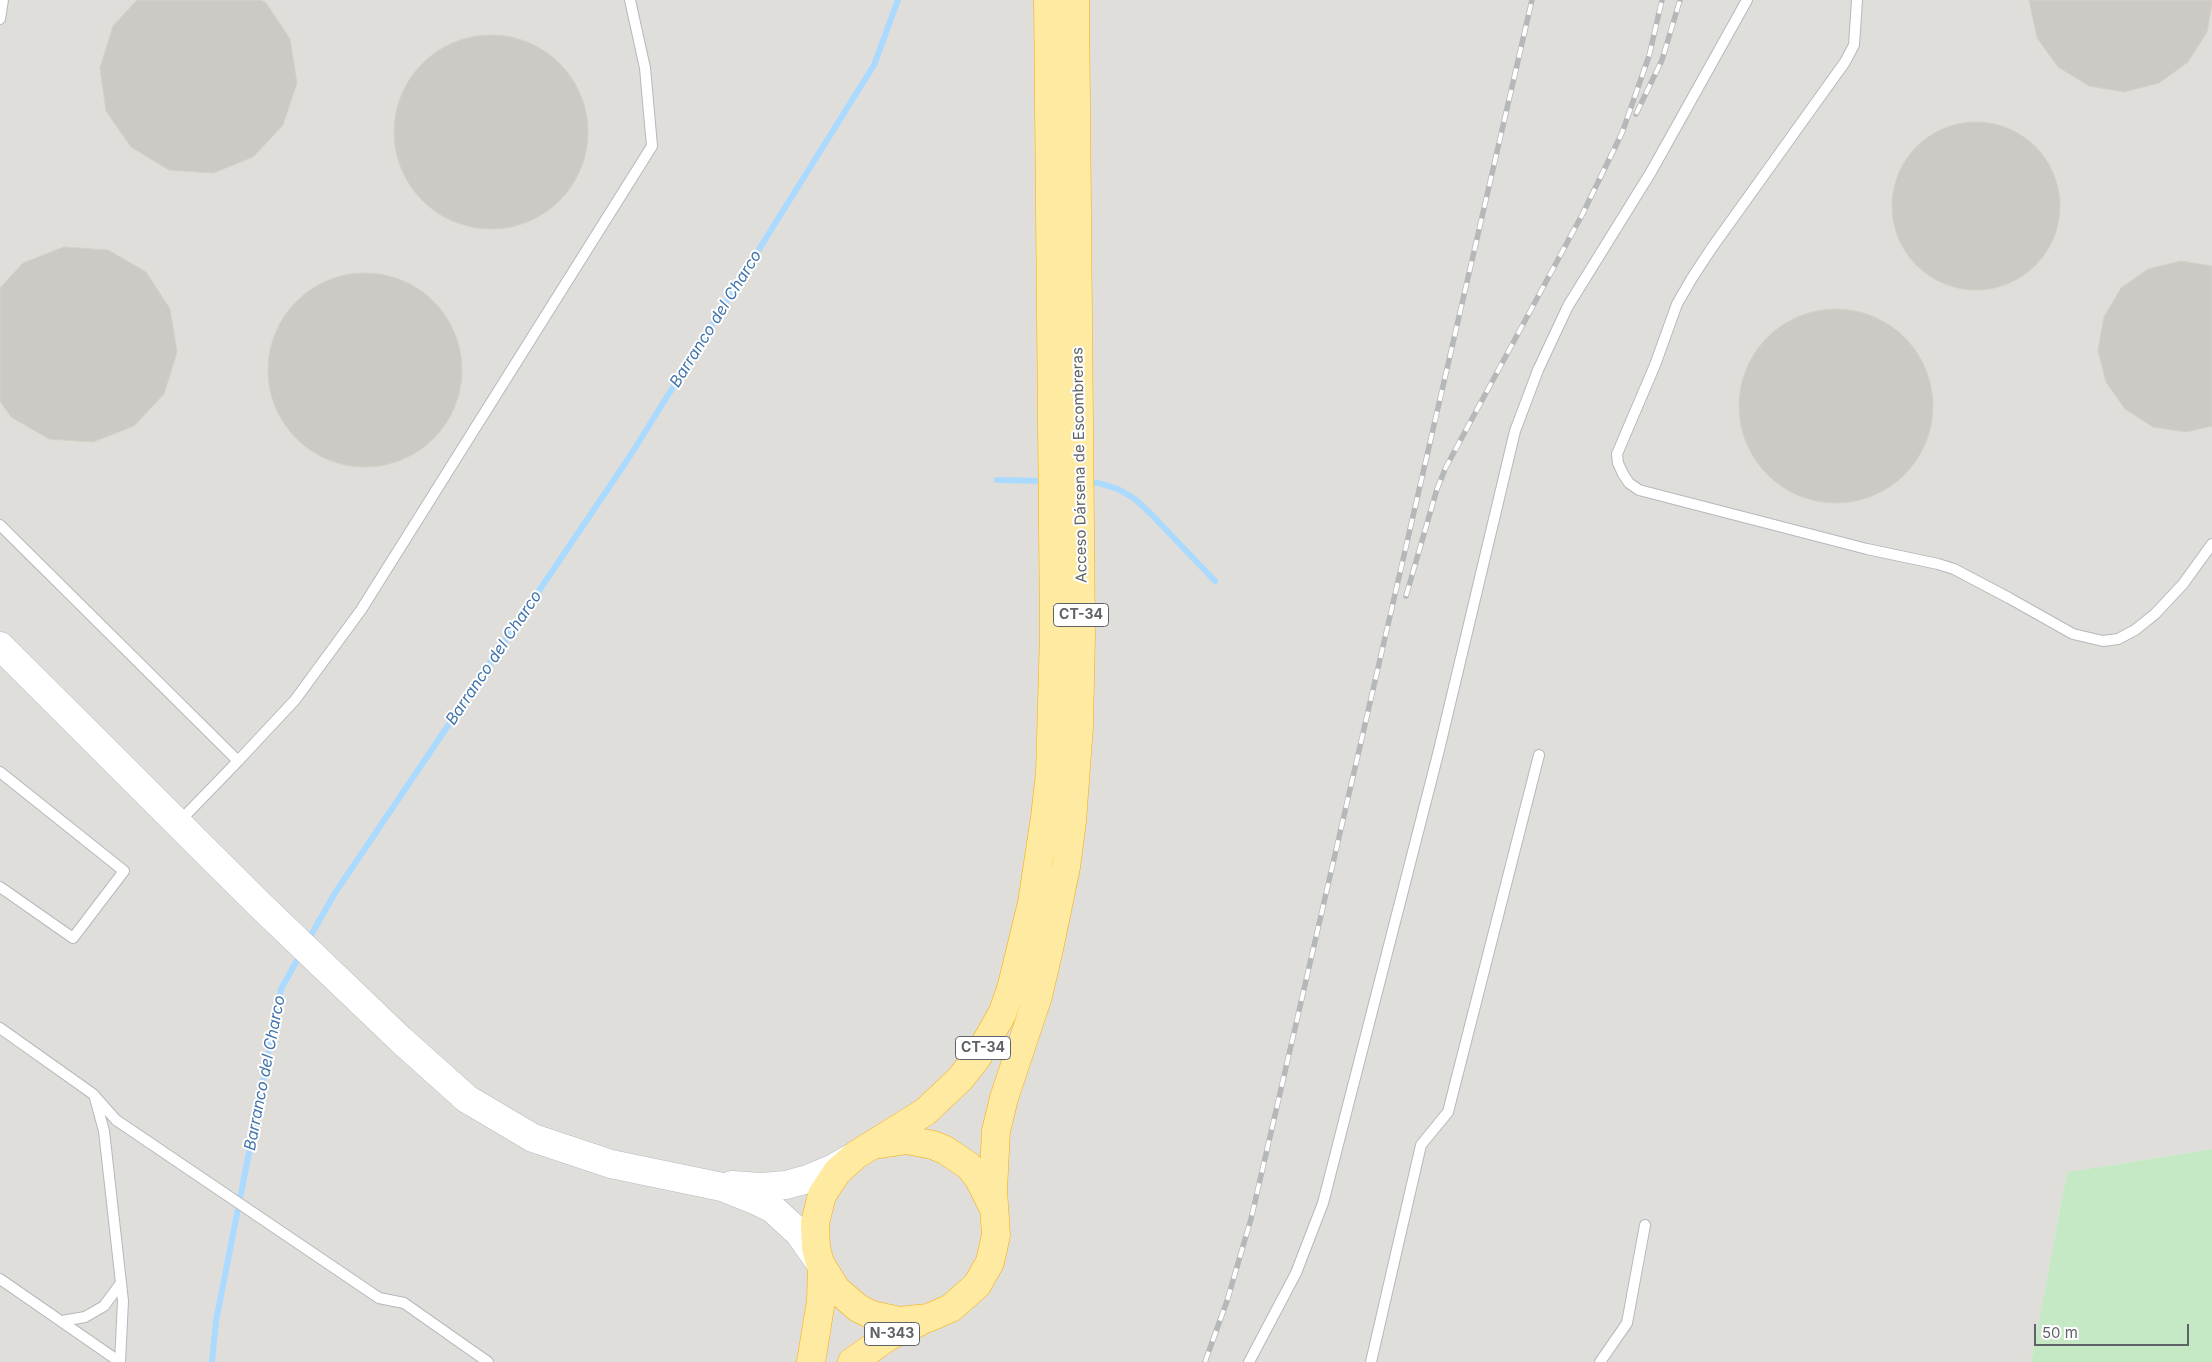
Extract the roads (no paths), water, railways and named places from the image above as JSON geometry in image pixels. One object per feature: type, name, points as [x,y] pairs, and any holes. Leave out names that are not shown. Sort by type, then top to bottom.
[{"type":"highway","name":"Acceso Dársena de Escombreras","points":[[1048,0],[1054,626],[1050,773],[1039,862],[1023,943],[1011,989],[992,1035],[978,1056],[945,1095],[925,1112],[862,1152],[841,1168],[830,1182],[818,1208],[815,1236],[821,1264],[836,1289],[846,1299],[872,1315],[899,1321],[917,1320],[938,1315],[970,1294],[984,1274],[994,1248],[996,1236],[993,1164],[996,1131],[1015,1061],[1038,996],[1050,949],[1066,867],[1077,775],[1080,726],[1081,583],[1075,0]]},
{"type":"highway","name":"Acceso Dársena de Escombreras","points":[[862,1152],[882,1143],[907,1140],[934,1145],[945,1150],[968,1166],[979,1179],[987,1192],[995,1219]]},
{"type":"highway","points":[[811,1362],[821,1302],[821,1264]]},
{"type":"highway","name":"N-343","points":[[852,1362],[888,1336],[938,1315]]},
{"type":"main road","points":[[0,646],[259,904],[400,1039],[467,1099],[533,1138],[612,1164],[691,1180],[741,1193],[772,1209],[799,1233],[821,1264]]},
{"type":"main road","points":[[691,1180],[742,1186],[786,1185],[808,1179],[832,1169],[862,1152]]},
{"type":"lane","points":[[0,19],[3,0]]},
{"type":"lane","points":[[178,824],[295,700],[361,610],[652,146],[645,68],[630,0]]},
{"type":"lane","points":[[1249,1362],[1296,1273],[1323,1203],[1439,750],[1515,431],[1538,370],[1568,306],[1651,172],[1747,0]]},
{"type":"lane","points":[[1857,0],[1854,46],[1845,62],[1711,249],[1677,304],[1655,365],[1617,454],[1618,463],[1623,474],[1629,483],[1639,490],[1858,546],[1946,566],[1985,584],[2073,634],[2103,641],[2118,639],[2135,630],[2155,614],[2183,584],[2212,544]]},
{"type":"lane","points":[[0,525],[238,761]]},
{"type":"lane","points":[[1371,1362],[1421,1145],[1448,1112],[1539,755]]},
{"type":"lane","points":[[0,772],[124,871],[73,938],[0,886]]},
{"type":"lane","points":[[0,1028],[93,1094],[116,1120],[380,1298],[404,1303],[488,1362]]},
{"type":"lane","points":[[93,1094],[104,1131],[123,1301],[120,1362]]},
{"type":"lane","points":[[1600,1362],[1627,1323],[1645,1225]]},
{"type":"lane","points":[[0,1279],[120,1362]]},
{"type":"lane","points":[[62,1321],[85,1317],[104,1306],[121,1283]]},
{"type":"waterway","name":"Barranco del Charco","points":[[307,942],[335,893],[630,456],[874,65],[898,0]]},
{"type":"waterway","points":[[997,480],[1045,481]]},
{"type":"waterway","points":[[1087,482],[1118,489],[1135,499],[1215,581]]},
{"type":"waterway","name":"Barranco del Charco","points":[[212,1362],[216,1321],[281,989],[301,953]]},
{"type":"railway","points":[[1205,1362],[1227,1301],[1251,1219],[1532,0]]},
{"type":"railway","points":[[1406,596],[1437,489],[1446,467],[1582,215],[1622,133],[1649,56],[1662,0]]},
{"type":"railway","points":[[1636,114],[1662,60],[1680,0]]}]
